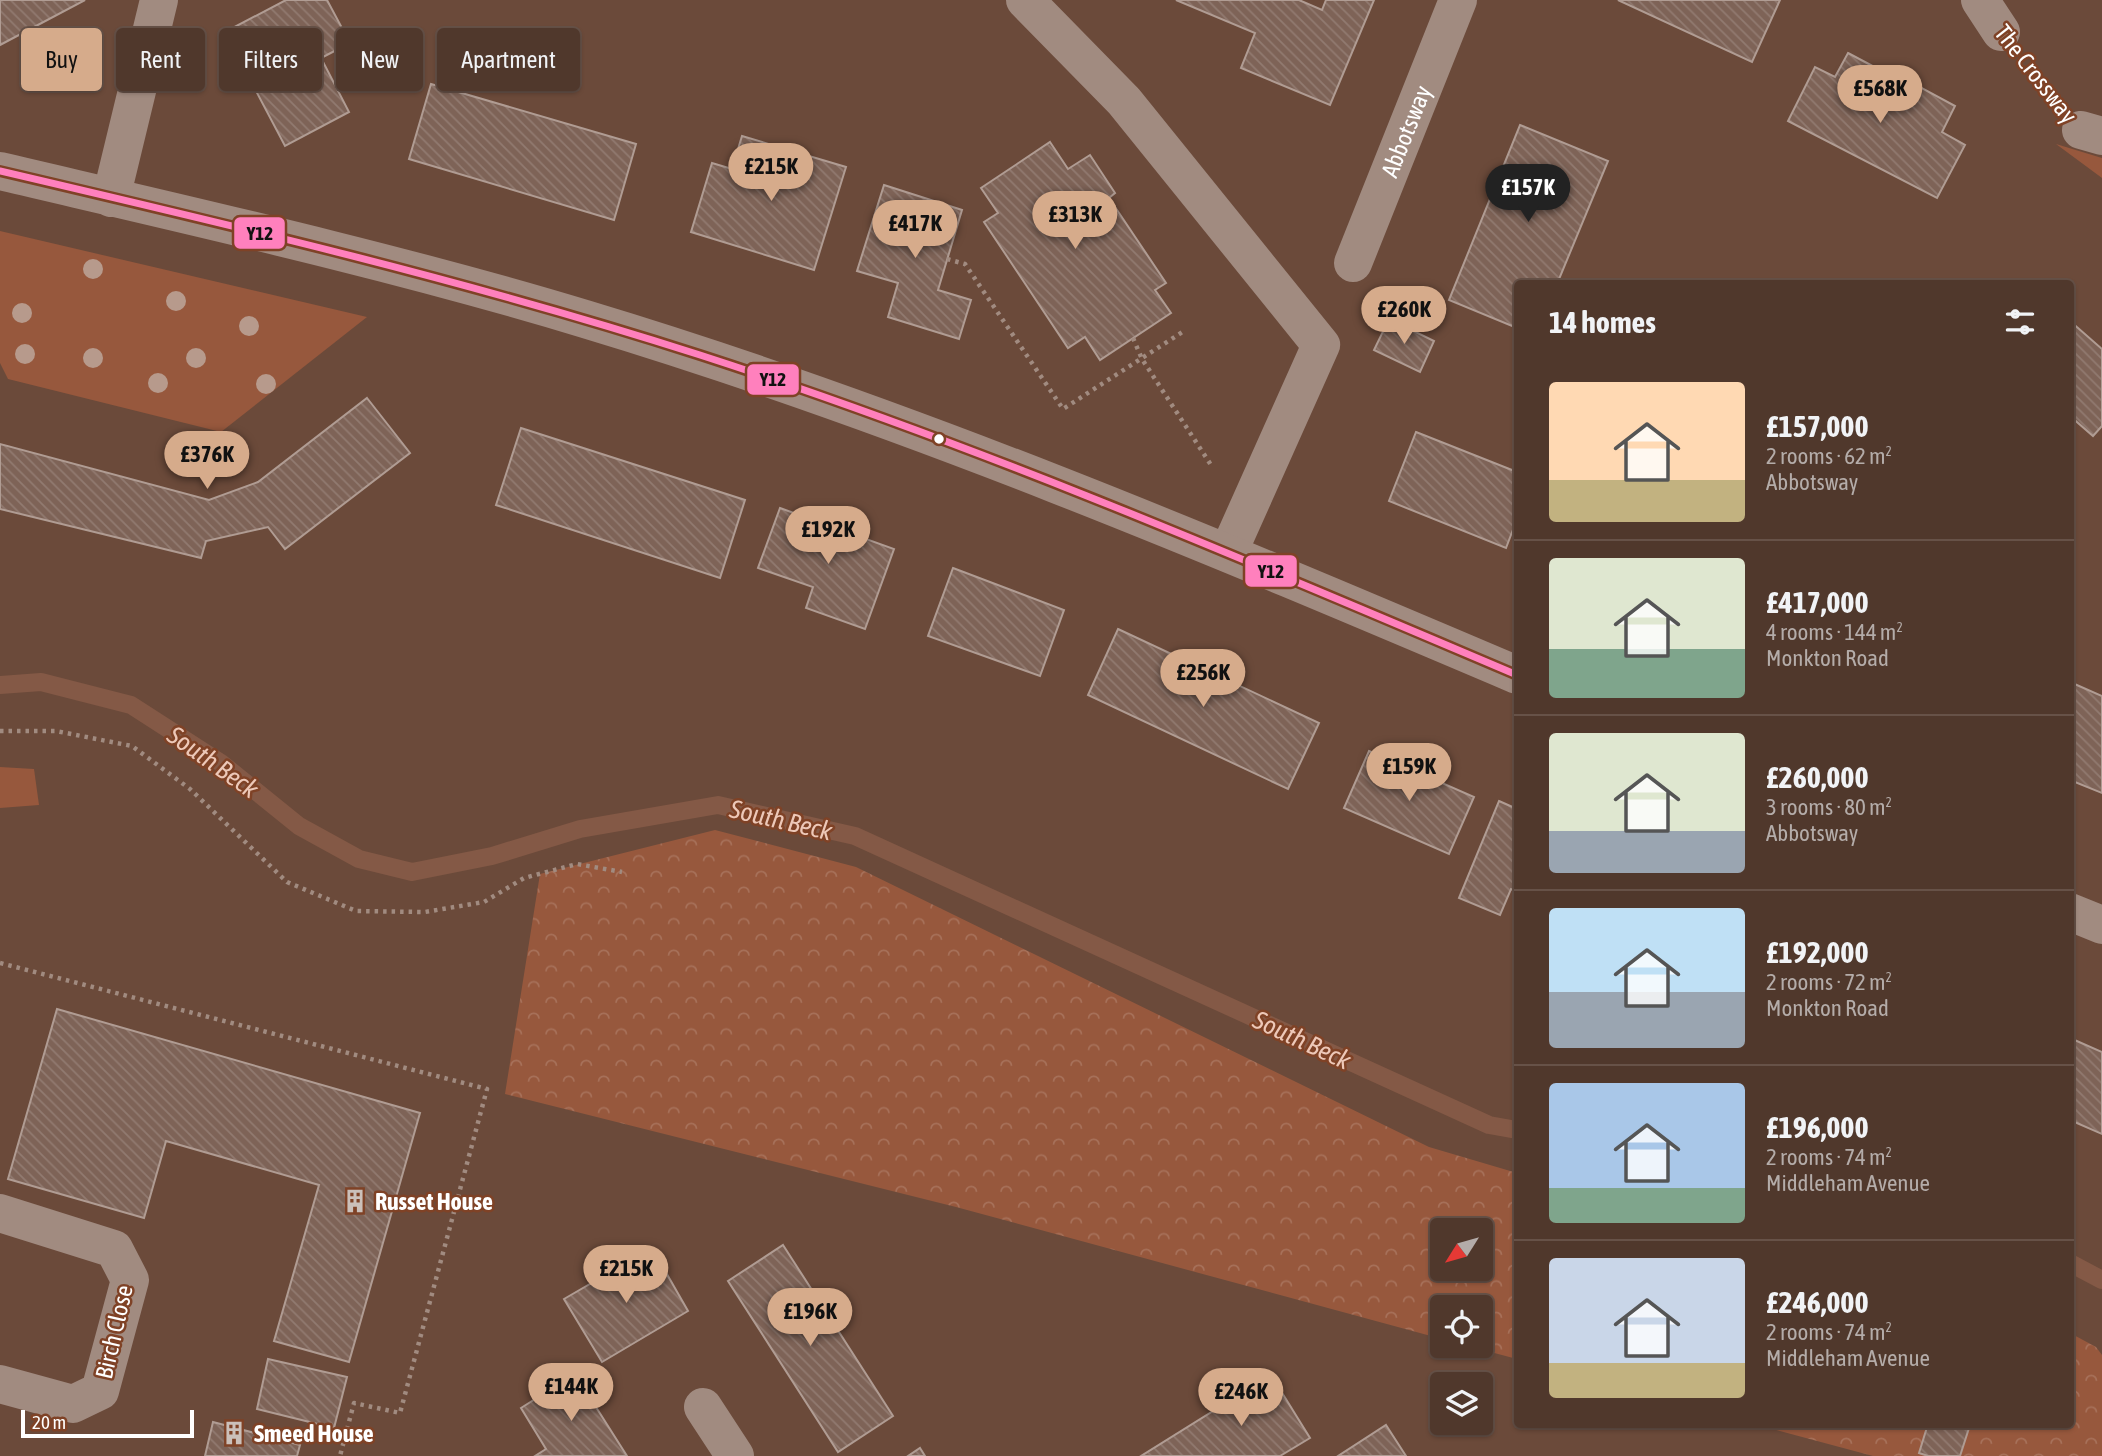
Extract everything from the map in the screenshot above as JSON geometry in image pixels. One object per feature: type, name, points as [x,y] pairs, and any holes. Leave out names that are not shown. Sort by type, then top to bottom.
[{"type":"street","points":[[111,198],[159,0]]},
{"type":"street","points":[[1025,0],[1124,101],[1321,345],[1228,552]]},
{"type":"street","name":"Abbotsway","points":[[1353,263],[1458,0]]},
{"type":"street","name":"The Crossway","points":[[1980,0],[2001,32]]},
{"type":"street","points":[[0,172],[400,267],[586,319],[796,388],[1024,471],[1228,552],[1514,674]]},
{"type":"street","points":[[2074,914],[2102,925]]},
{"type":"street","name":"Birch Close","points":[[0,1213],[114,1249],[131,1280],[100,1391],[74,1404],[0,1384]]},
{"type":"street","points":[[702,1407],[735,1456]]},
{"type":"path","name":"The Crossway","points":[[2001,32],[2091,133]]},
{"type":"path","points":[[947,259],[965,264],[1063,410],[1184,331]]},
{"type":"path","points":[[1133,338],[1142,359],[1245,515]]},
{"type":"path","points":[[0,731],[56,731],[132,746],[190,789],[287,882],[355,911],[425,912],[484,902],[524,878],[577,864],[622,872]]},
{"type":"path","points":[[0,963],[487,1089],[400,1413],[354,1403],[340,1456]]},
{"type":"green space","points":[[2056,144],[2102,158],[2102,178]]},
{"type":"green space","points":[[0,231],[367,317],[221,432],[8,379],[0,363]]},
{"type":"green space","points":[[0,767],[34,769],[39,805],[0,808]]},
{"type":"green space","points":[[715,830],[856,867],[1429,1147],[1514,1172],[1514,1358],[1493,1353],[1493,1295],[1430,1295],[1430,1336],[956,1207],[505,1094],[540,874]]},
{"type":"green space","points":[[2074,1335],[2096,1347],[2102,1355],[2102,1456],[1873,1456],[1769,1428],[2074,1428]]},
{"type":"building","points":[[0,0],[85,0],[32,28],[21,28],[21,34],[0,45]]},
{"type":"building","points":[[286,0],[327,0],[342,28],[336,28],[336,50],[322,57],[322,28],[233,28]]},
{"type":"building","points":[[1176,0],[1299,0],[1322,10],[1326,0],[1374,0],[1330,105],[1241,68],[1255,33]]},
{"type":"building","points":[[1618,0],[1780,0],[1752,62]]},
{"type":"building","points":[[1848,53],[1882,71],[1873,88],[1910,106],[1920,87],[1955,106],[1942,132],[1965,145],[1937,198],[1788,121],[1815,67],[1835,77]]},
{"type":"building","points":[[322,60],[349,112],[285,146],[256,91],[322,91]]},
{"type":"building","points":[[431,84],[437,86],[437,91],[455,91],[636,144],[614,220],[409,159]]},
{"type":"building","points":[[1520,125],[1608,161],[1559,280],[1514,280],[1514,327],[1449,300]]},
{"type":"building","points":[[742,136],[846,167],[814,270],[691,232],[712,163],[732,169]]},
{"type":"building","points":[[1050,142],[1068,169],[1090,155],[1115,193],[1109,198],[1166,283],[1155,290],[1171,313],[1100,360],[1085,337],[1068,348],[984,222],[998,213],[981,188]]},
{"type":"building","points":[[884,185],[962,210],[938,290],[971,300],[959,339],[888,317],[898,283],[857,271]]},
{"type":"building","points":[[1389,319],[1434,341],[1420,372],[1374,350]]},
{"type":"building","points":[[2074,324],[2102,349],[2102,426],[2093,436],[2074,419]]},
{"type":"building","points":[[367,398],[410,453],[285,549],[268,527],[206,541],[201,558],[0,509],[0,444],[209,500],[258,482]]},
{"type":"building","points":[[521,428],[745,500],[720,578],[496,505]]},
{"type":"building","points":[[1416,432],[1514,471],[1514,527],[1506,548],[1389,501]]},
{"type":"building","points":[[780,508],[894,549],[865,629],[806,608],[813,587],[758,568]]},
{"type":"building","points":[[953,568],[1064,610],[1040,676],[928,636]]},
{"type":"building","points":[[1118,629],[1319,723],[1288,789],[1088,695]]},
{"type":"building","points":[[2074,684],[2102,696],[2102,793],[2074,782]]},
{"type":"building","points":[[1369,751],[1474,797],[1449,854],[1344,808]]},
{"type":"building","points":[[1499,801],[1514,808],[1514,890],[1511,889],[1500,915],[1459,898]]},
{"type":"building","name":"Russet House","points":[[57,1009],[420,1113],[349,1362],[274,1341],[319,1185],[166,1141],[144,1218],[8,1179]]},
{"type":"building","points":[[2074,1040],[2102,1052],[2102,1134],[2074,1122]]},
{"type":"building","points":[[783,1245],[893,1416],[838,1452],[728,1281]]},
{"type":"building","points":[[652,1248],[688,1311],[602,1362],[564,1299]]},
{"type":"building","points":[[268,1359],[347,1377],[334,1428],[257,1409]]},
{"type":"building","points":[[575,1374],[627,1456],[535,1456],[546,1449],[521,1408]]},
{"type":"building","points":[[1271,1375],[1310,1438],[1280,1456],[1141,1456]]},
{"type":"building","name":"Smeed House","points":[[213,1422],[300,1445],[297,1456],[205,1456]]},
{"type":"building","points":[[1386,1425],[1406,1456],[1338,1456]]},
{"type":"building","points":[[1927,1428],[1969,1428],[1960,1456],[1928,1456],[1919,1453]]},
{"type":"building","points":[[920,1448],[925,1456],[908,1456]]},
{"type":"waterway","name":"South Beck","points":[[0,685],[41,682],[131,705],[221,763],[299,826],[359,859],[412,872],[492,856],[580,829],[718,805],[855,836],[1489,1125],[1514,1129]]},
{"type":"waterway","name":"South Beck","points":[[2074,1265],[2102,1280]]},
{"type":"transit line","name":"Y12","points":[[0,171],[439,279],[700,355],[908,427],[1010,466],[1214,547],[1514,674]]},
{"type":"place","name":"Russet House","points":[[355,1201]]},
{"type":"place","name":"Smeed House","points":[[234,1433]]}]
